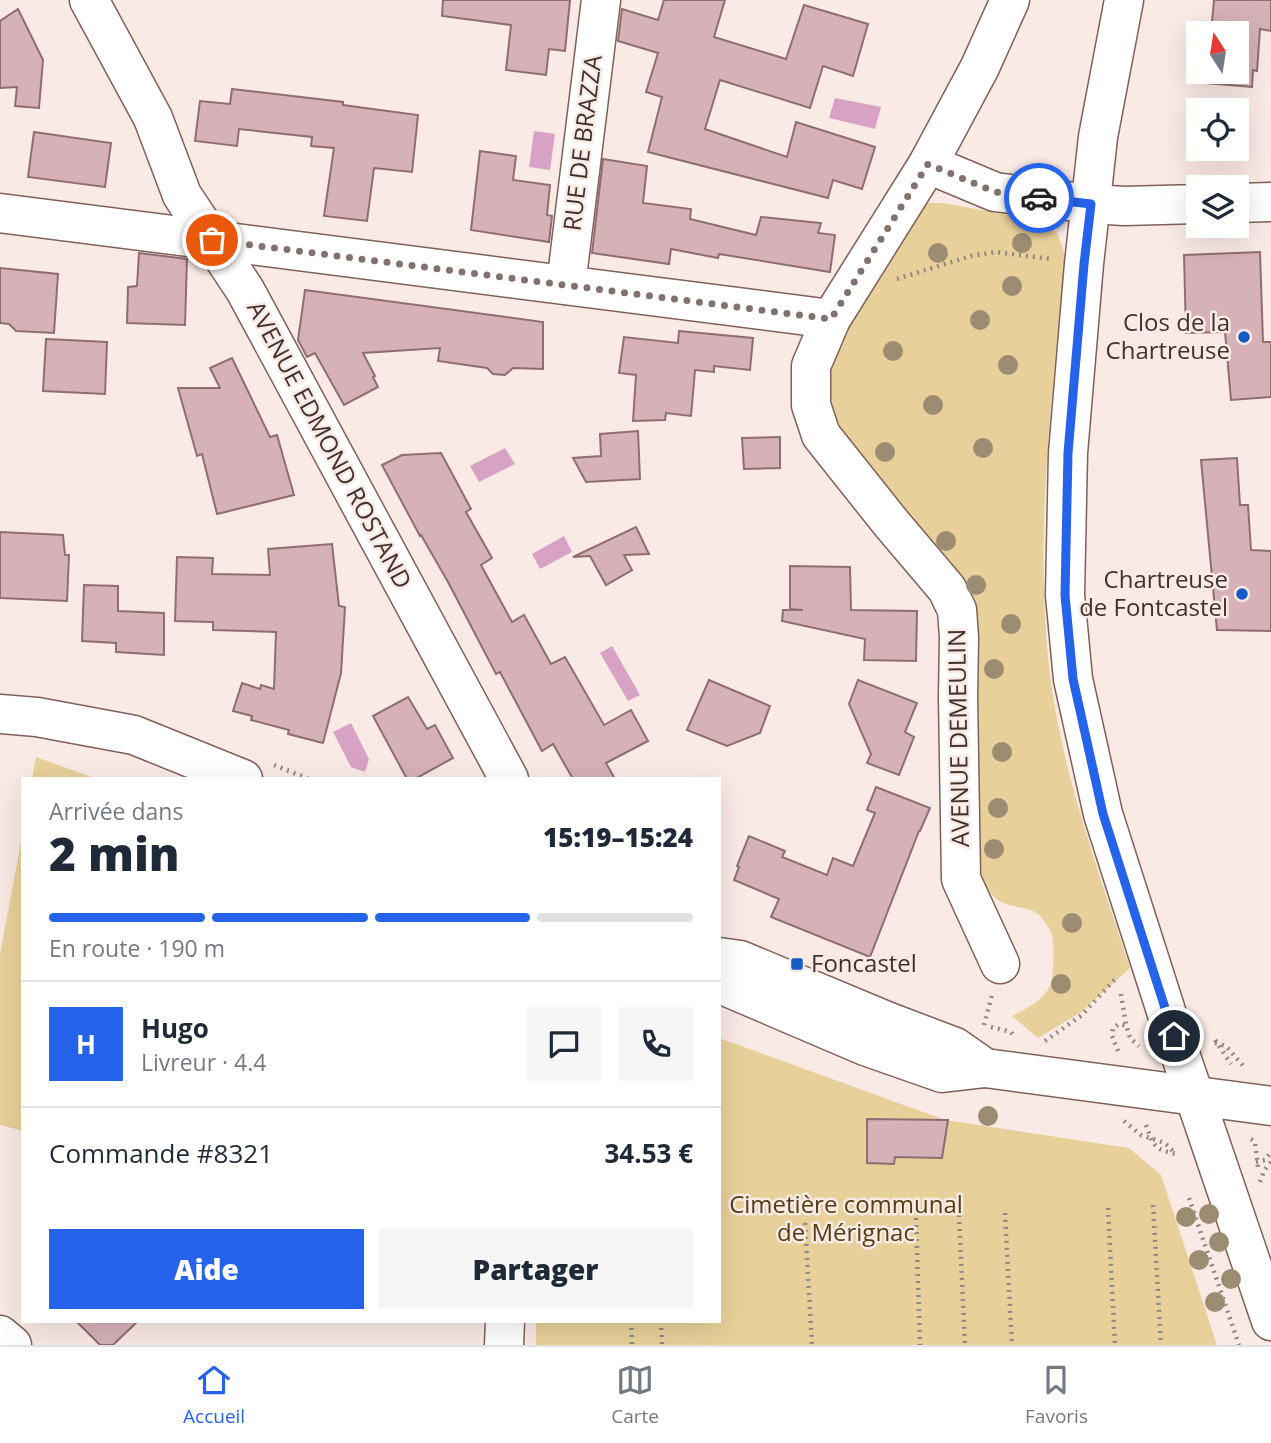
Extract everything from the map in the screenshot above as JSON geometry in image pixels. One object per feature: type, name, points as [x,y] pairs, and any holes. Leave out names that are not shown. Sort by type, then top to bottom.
[{"type":"street","name":"AVENUE EDMOND ROSTAND","points":[[89,0],[153,118],[182,195],[245,290],[508,777]]},
{"type":"street","name":"RUE DE BRAZZA","points":[[566,285],[601,0]]},
{"type":"street","name":"AVENUE DEMEULIN","points":[[1000,964],[961,879],[957,610],[947,589],[821,435],[811,405],[811,366],[831,319],[928,164],[979,67],[1010,0]]},
{"type":"street","points":[[1124,0],[1098,137],[1068,453],[1065,595],[1073,679],[1103,814],[1194,1097],[1271,1321]]},
{"type":"street","points":[[928,164],[995,192],[1091,204],[1186,204]]},
{"type":"street","points":[[1249,203],[1271,202]]},
{"type":"street","points":[[0,212],[831,319]]},
{"type":"street","points":[[0,713],[134,735],[238,777]]},
{"type":"street","points":[[721,957],[740,960],[955,1047],[992,1070]]},
{"type":"street","points":[[721,983],[865,1046],[943,1073],[992,1070],[1271,1106]]},
{"type":"street","points":[[504,1345],[505,1323]]},
{"type":"street","points":[[0,1335],[12,1345]]},
{"type":"path","points":[[859,275],[871,281],[898,279],[971,256],[996,252],[1084,264]]},
{"type":"path","points":[[992,1070],[1082,1015],[1117,977]]},
{"type":"path","points":[[1210,1031],[1223,1055]]},
{"type":"path","points":[[1260,1183],[1271,1162]]},
{"type":"path","points":[[1153,1205],[1161,1345]]},
{"type":"path","points":[[1108,1208],[1115,1345]]},
{"type":"path","points":[[1005,1213],[1012,1345]]},
{"type":"path","points":[[959,1215],[965,1345]]},
{"type":"path","points":[[916,1218],[920,1345]]},
{"type":"path","points":[[805,1223],[812,1345]]},
{"type":"path","points":[[631,1323],[632,1345]]},
{"type":"path","points":[[661,1323],[662,1345]]},
{"type":"green space","points":[[927,203],[943,203],[1042,221],[1058,235],[1065,255],[1044,512],[1043,564],[1049,667],[1071,782],[1130,968],[1080,1013],[1038,1038],[1012,1016],[1038,1000],[1050,986],[1054,959],[1051,932],[1038,914],[1003,903],[993,896],[969,855],[955,576],[931,539],[898,506],[841,433],[828,401],[829,363],[842,325],[915,210]]},
{"type":"green space","points":[[36,757],[91,777],[32,777]]},
{"type":"green space","points":[[21,842],[21,1130],[0,1125],[0,954]]},
{"type":"green space","name":"Cimetière communal de Mérignac","points":[[721,1039],[945,1120],[1129,1148],[1161,1175],[1217,1345],[536,1345],[536,1323],[721,1323]]},
{"type":"shaded area","points":[[835,98],[881,107],[875,129],[829,118]]},
{"type":"shaded area","points":[[534,131],[555,134],[550,170],[529,167]]},
{"type":"shaded area","points":[[505,448],[515,464],[479,482],[470,466]]},
{"type":"shaded area","points":[[564,536],[572,552],[540,569],[532,554]]},
{"type":"shaded area","points":[[612,646],[640,695],[628,701],[600,653]]},
{"type":"shaded area","points":[[351,723],[369,759],[365,772],[351,767],[333,732]]},
{"type":"building","points":[[443,0],[570,0],[565,51],[549,49],[546,75],[506,70],[511,25],[442,16]]},
{"type":"building","points":[[664,0],[725,0],[714,37],[786,59],[804,5],[868,24],[853,76],[823,66],[810,108],[720,80],[705,129],[787,157],[796,122],[875,147],[862,189],[833,180],[828,198],[648,152],[662,97],[646,92],[658,53],[618,41],[622,9],[658,20]]},
{"type":"building","points":[[1214,0],[1271,0],[1271,31],[1260,29],[1257,71],[1253,70],[1252,87],[1218,84],[1250,84],[1250,21],[1212,21]]},
{"type":"building","points":[[18,9],[43,60],[39,108],[15,106],[17,87],[0,88],[0,21]]},
{"type":"building","points":[[232,89],[343,102],[343,105],[418,115],[412,172],[374,168],[367,221],[324,216],[334,148],[311,146],[312,137],[239,129],[237,146],[195,141],[200,101],[230,104]]},
{"type":"building","points":[[34,132],[111,143],[105,187],[28,177]]},
{"type":"building","points":[[480,151],[516,156],[513,180],[550,185],[547,215],[552,216],[549,242],[471,230]]},
{"type":"building","points":[[603,159],[647,166],[643,203],[691,209],[690,219],[756,235],[761,217],[821,223],[818,233],[835,235],[830,272],[719,254],[718,258],[671,249],[669,264],[592,253]]},
{"type":"building","points":[[1260,252],[1263,342],[1271,342],[1271,397],[1231,400],[1225,332],[1186,333],[1184,255]]},
{"type":"building","points":[[139,253],[187,259],[185,325],[127,323],[128,287],[137,286]]},
{"type":"building","points":[[0,268],[58,274],[54,333],[16,331],[9,324],[0,323]]},
{"type":"building","points":[[305,290],[543,322],[543,369],[513,368],[505,375],[493,374],[487,368],[438,361],[440,348],[363,353],[378,387],[344,405],[315,353],[307,357],[298,340]]},
{"type":"building","points":[[679,331],[753,338],[750,370],[714,366],[714,372],[695,370],[691,416],[666,413],[665,420],[633,421],[636,375],[619,373],[624,337],[678,343]]},
{"type":"building","points":[[46,339],[107,342],[105,394],[43,391]]},
{"type":"building","points":[[232,358],[270,437],[277,435],[294,495],[217,514],[202,454],[197,456],[178,388],[220,388],[210,368]]},
{"type":"building","points":[[638,431],[640,479],[586,482],[573,458],[601,456],[600,434]]},
{"type":"building","points":[[780,437],[780,468],[744,469],[742,438]]},
{"type":"building","points":[[441,453],[471,509],[466,512],[492,558],[481,565],[512,622],[524,615],[551,664],[565,657],[604,725],[631,710],[648,741],[606,763],[614,777],[572,777],[553,744],[542,751],[500,672],[496,674],[382,465],[402,455]]},
{"type":"building","name":"Chartreuse de Fontcastel","points":[[1237,458],[1240,505],[1248,505],[1251,550],[1271,551],[1271,631],[1217,630],[1201,460]]},
{"type":"building","points":[[636,527],[649,554],[624,555],[632,570],[606,585],[590,556],[573,557]]},
{"type":"building","points":[[0,532],[63,535],[65,555],[69,555],[67,601],[0,598]]},
{"type":"building","points":[[332,544],[339,606],[345,607],[341,673],[323,743],[288,734],[289,730],[251,720],[252,716],[233,711],[242,683],[260,689],[261,685],[274,689],[276,632],[213,630],[213,622],[175,621],[177,557],[213,558],[212,574],[270,575],[268,549]]},
{"type":"building","points":[[790,566],[850,567],[851,610],[917,611],[916,661],[864,660],[865,639],[782,621],[783,610],[803,610],[790,609]]},
{"type":"building","points":[[84,585],[118,586],[118,611],[164,613],[164,655],[116,652],[116,643],[82,641]]},
{"type":"building","points":[[709,680],[770,706],[760,733],[727,746],[687,730]]},
{"type":"building","points":[[858,680],[917,703],[905,732],[914,737],[899,775],[867,763],[871,754],[849,704]]},
{"type":"building","points":[[408,697],[427,729],[435,725],[453,758],[419,777],[406,777],[373,716]]},
{"type":"building","points":[[876,787],[930,808],[870,957],[771,917],[779,899],[734,880],[749,836],[785,851],[782,857],[827,875],[833,858],[853,866],[875,813],[867,810]]},
{"type":"building","points":[[867,1119],[948,1120],[942,1158],[895,1157],[894,1164],[867,1163]]},
{"type":"building","points":[[78,1323],[136,1323],[113,1345],[100,1345]]},
{"type":"way so far","points":[[212,240],[831,319],[928,164],[995,192],[1039,198]]},
{"type":"place","name":"Clos de la Chartreuse","points":[[1244,337]]},
{"type":"place","name":"Chartreuse de Fontcastel","points":[[1242,594]]},
{"type":"place","name":"Foncastel","points":[[797,964]]},
{"type":"route","points":[[1039,198],[1091,204],[1068,453],[1065,595],[1073,679],[1103,814],[1174,1036]]}]
